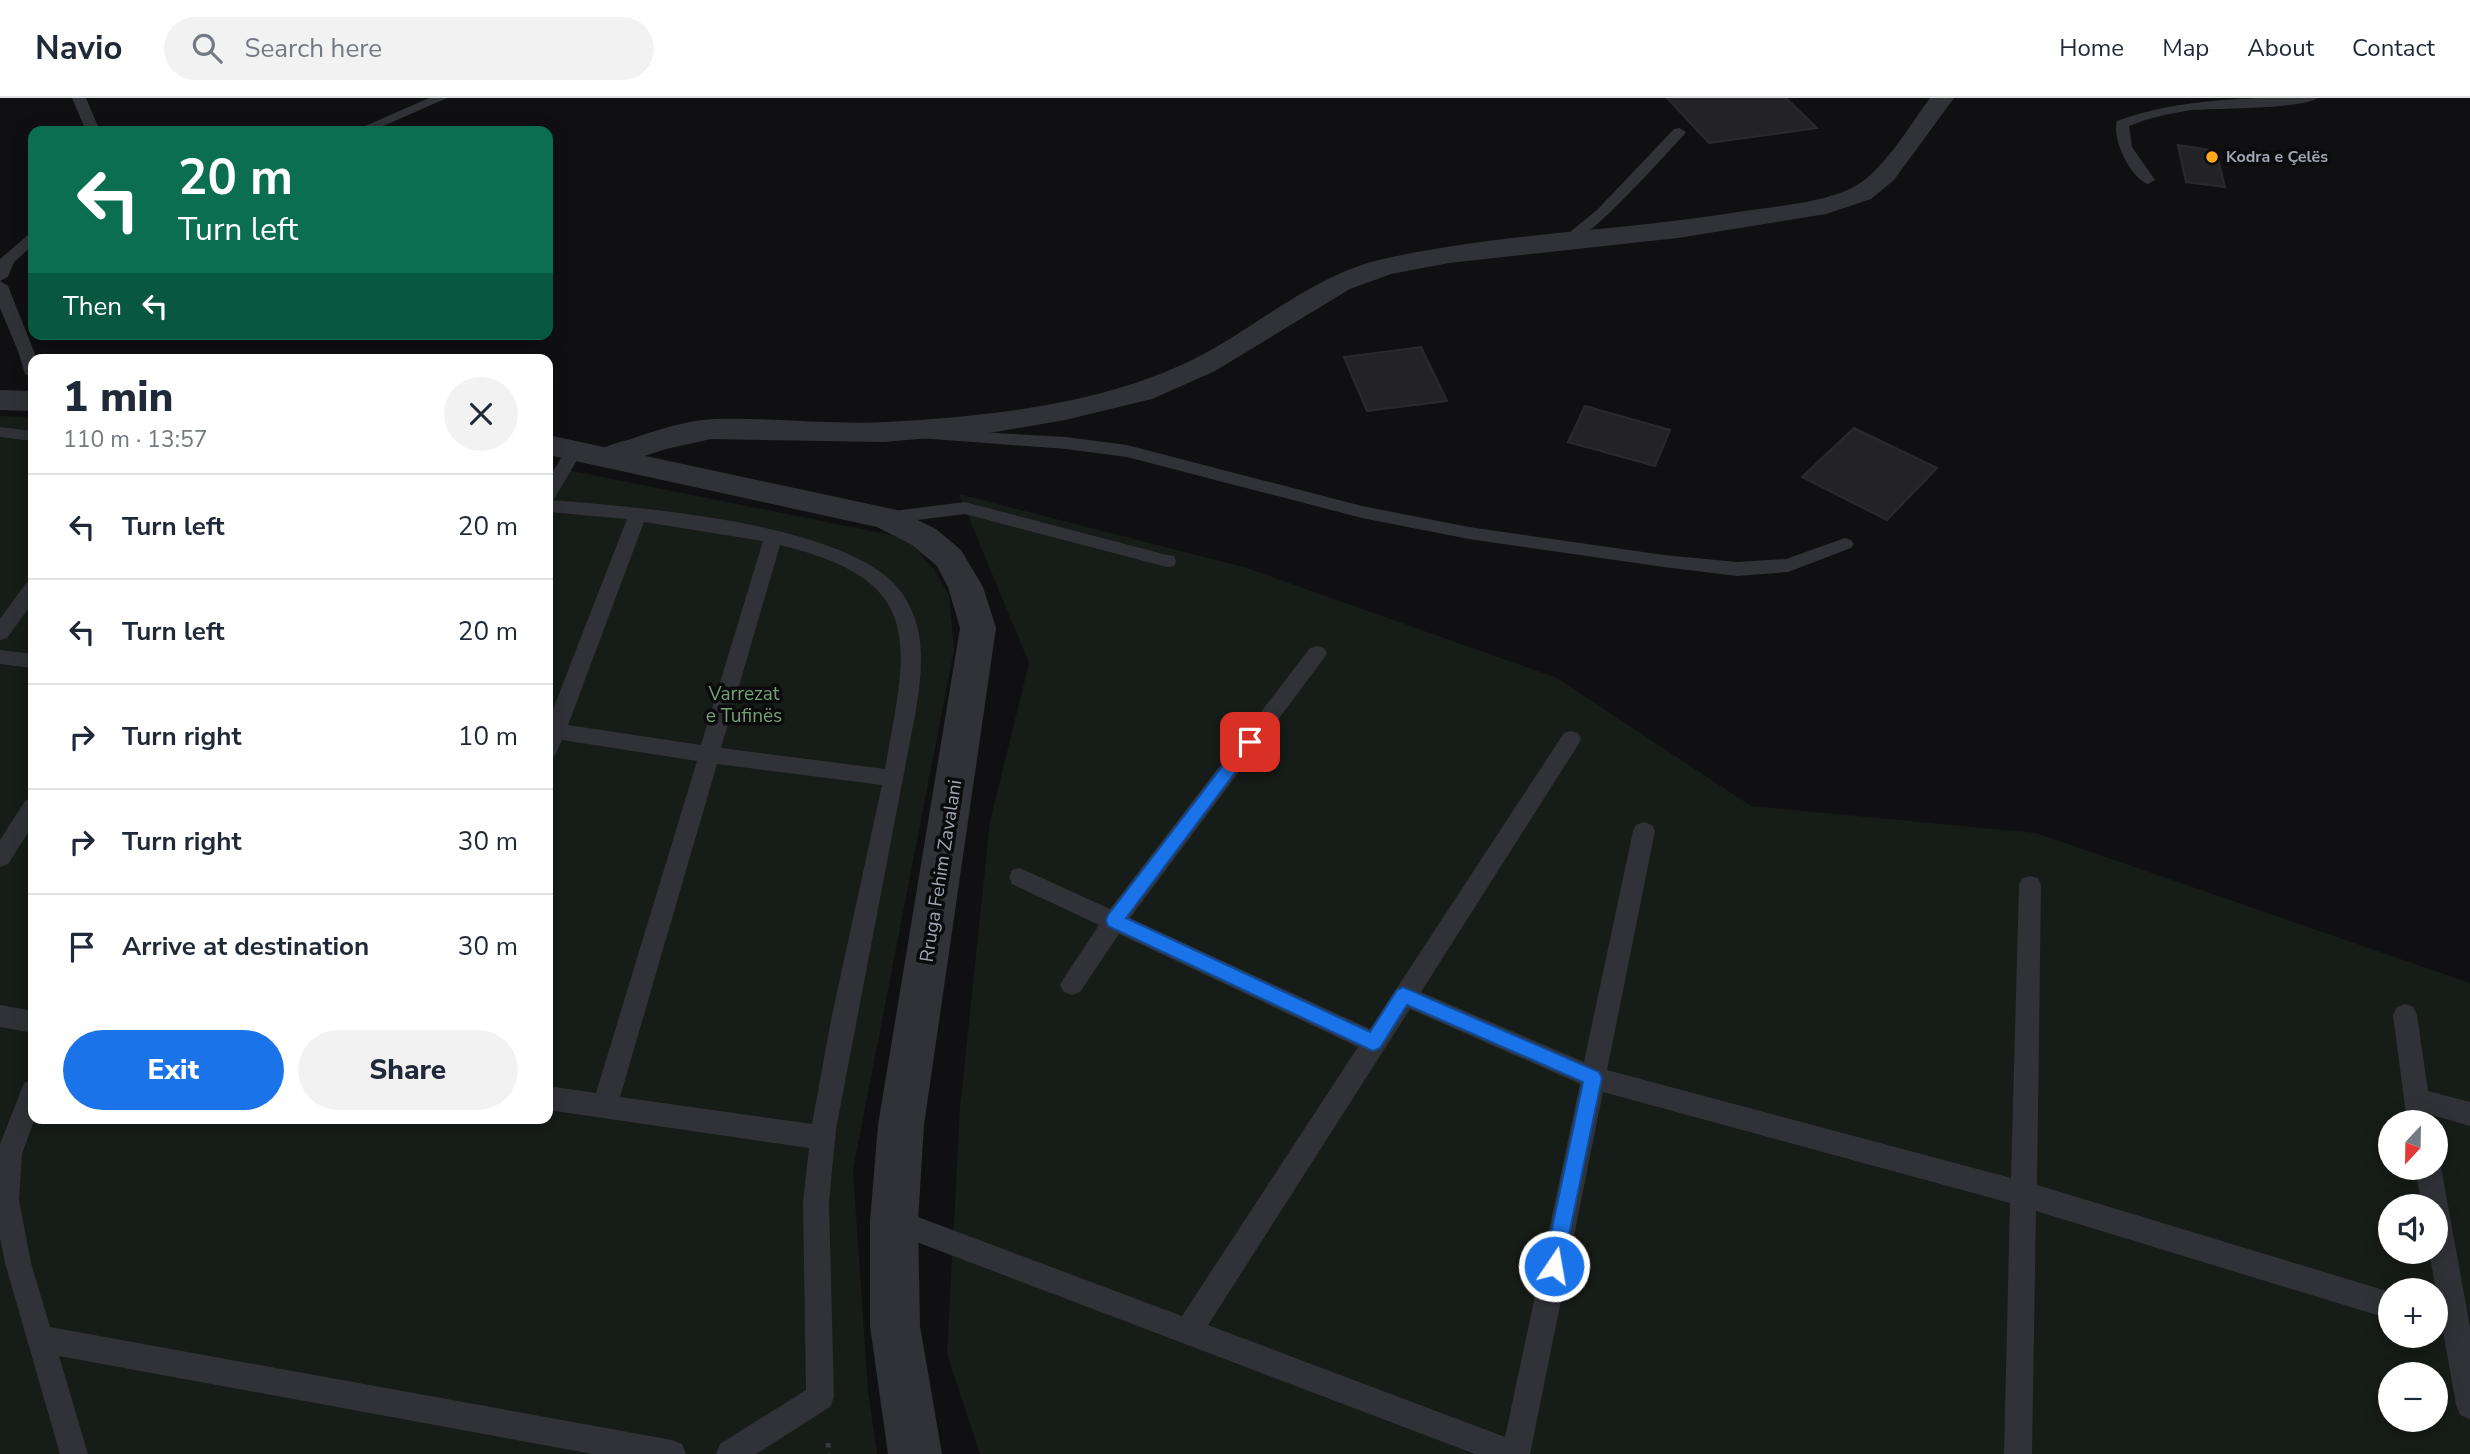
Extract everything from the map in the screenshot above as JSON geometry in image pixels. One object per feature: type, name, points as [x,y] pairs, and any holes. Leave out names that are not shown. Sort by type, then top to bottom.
[{"type":"street","points":[[610,457],[659,440],[711,429],[884,432],[989,423],[1065,410],[1141,392],[1205,365],[1340,283],[1385,267],[1450,256],[1678,230],[1826,205],[1862,193],[1885,175],[1941,98]]},
{"type":"street","points":[[0,400],[28,401]]},
{"type":"street","name":"Rruga Fehim Zavalani","points":[[561,448],[885,517],[923,534],[953,559],[969,591],[978,628],[901,1125],[894,1221],[895,1326],[915,1454]]},
{"type":"lane","points":[[79,98],[91,126]]},
{"type":"lane","points":[[373,126],[440,98]]},
{"type":"lane","points":[[2148,180],[2120,136],[2122,124],[2135,117],[2168,108],[2310,98]]},
{"type":"lane","points":[[1564,244],[1602,213],[1679,132]]},
{"type":"lane","points":[[0,277],[8,260],[28,242]]},
{"type":"lane","points":[[0,286],[6,309],[29,354]]},
{"type":"lane","points":[[0,432],[28,435]]},
{"type":"lane","points":[[884,432],[1066,443],[1127,451],[1362,512],[1469,533],[1664,561],[1737,569],[1788,565],[1845,544]]},
{"type":"lane","points":[[553,477],[561,448]]},
{"type":"lane","points":[[553,506],[664,516],[799,544],[871,573],[895,597],[910,626],[911,670],[894,778],[829,1089],[817,1187],[820,1398],[730,1454]]},
{"type":"lane","points":[[885,517],[965,508],[1167,561]]},
{"type":"lane","points":[[553,729],[638,514]]},
{"type":"lane","points":[[605,1106],[773,538]]},
{"type":"lane","points":[[0,633],[28,595]]},
{"type":"lane","points":[[1072,985],[1115,920],[1317,653]]},
{"type":"lane","points":[[0,657],[28,660]]},
{"type":"lane","points":[[553,737],[894,778]]},
{"type":"lane","points":[[1188,1331],[1571,739]]},
{"type":"lane","points":[[0,858],[28,815]]},
{"type":"lane","points":[[894,1221],[1514,1454],[1644,831]]},
{"type":"lane","points":[[1020,877],[1373,1042]]},
{"type":"lane","points":[[2018,1454],[2030,885]]},
{"type":"lane","points":[[1403,995],[1593,1078],[2023,1194],[2378,1302]]},
{"type":"lane","points":[[0,1016],[28,1021]]},
{"type":"lane","points":[[2405,1016],[2418,1110]]},
{"type":"lane","points":[[553,1099],[823,1138]]},
{"type":"lane","points":[[28,1104],[9,1154],[6,1200],[18,1263],[74,1454]]},
{"type":"lane","points":[[2448,1112],[2470,1114]]},
{"type":"lane","points":[[2448,1329],[2470,1405]]},
{"type":"lane","points":[[41,1339],[673,1454]]},
{"type":"green space","name":"Varrezat e Tufinës","points":[[0,416],[28,417],[28,1124],[553,1124],[553,467],[906,538],[934,569],[949,595],[954,650],[853,1170],[868,1391],[877,1454],[0,1454]]},
{"type":"green space","points":[[959,494],[1247,568],[1557,678],[1751,806],[2036,833],[2470,983],[2470,1454],[980,1454],[947,1354],[960,1108],[990,821],[1029,663]]},
{"type":"building","points":[[1667,98],[1786,98],[1817,128],[1709,143]]},
{"type":"building","points":[[2178,145],[2216,151],[2225,187],[2186,182]]},
{"type":"building","points":[[1421,347],[1447,401],[1367,411],[1344,357]]},
{"type":"building","points":[[1585,406],[1670,430],[1655,466],[1568,442]]},
{"type":"building","points":[[1854,428],[1937,468],[1887,520],[1802,477]]},
{"type":"place","name":"Kodra e Çelës","points":[[2212,157]]},
{"type":"route","points":[[1250,742],[1115,920],[1373,1042],[1403,995],[1593,1078],[1554,1266]]}]
